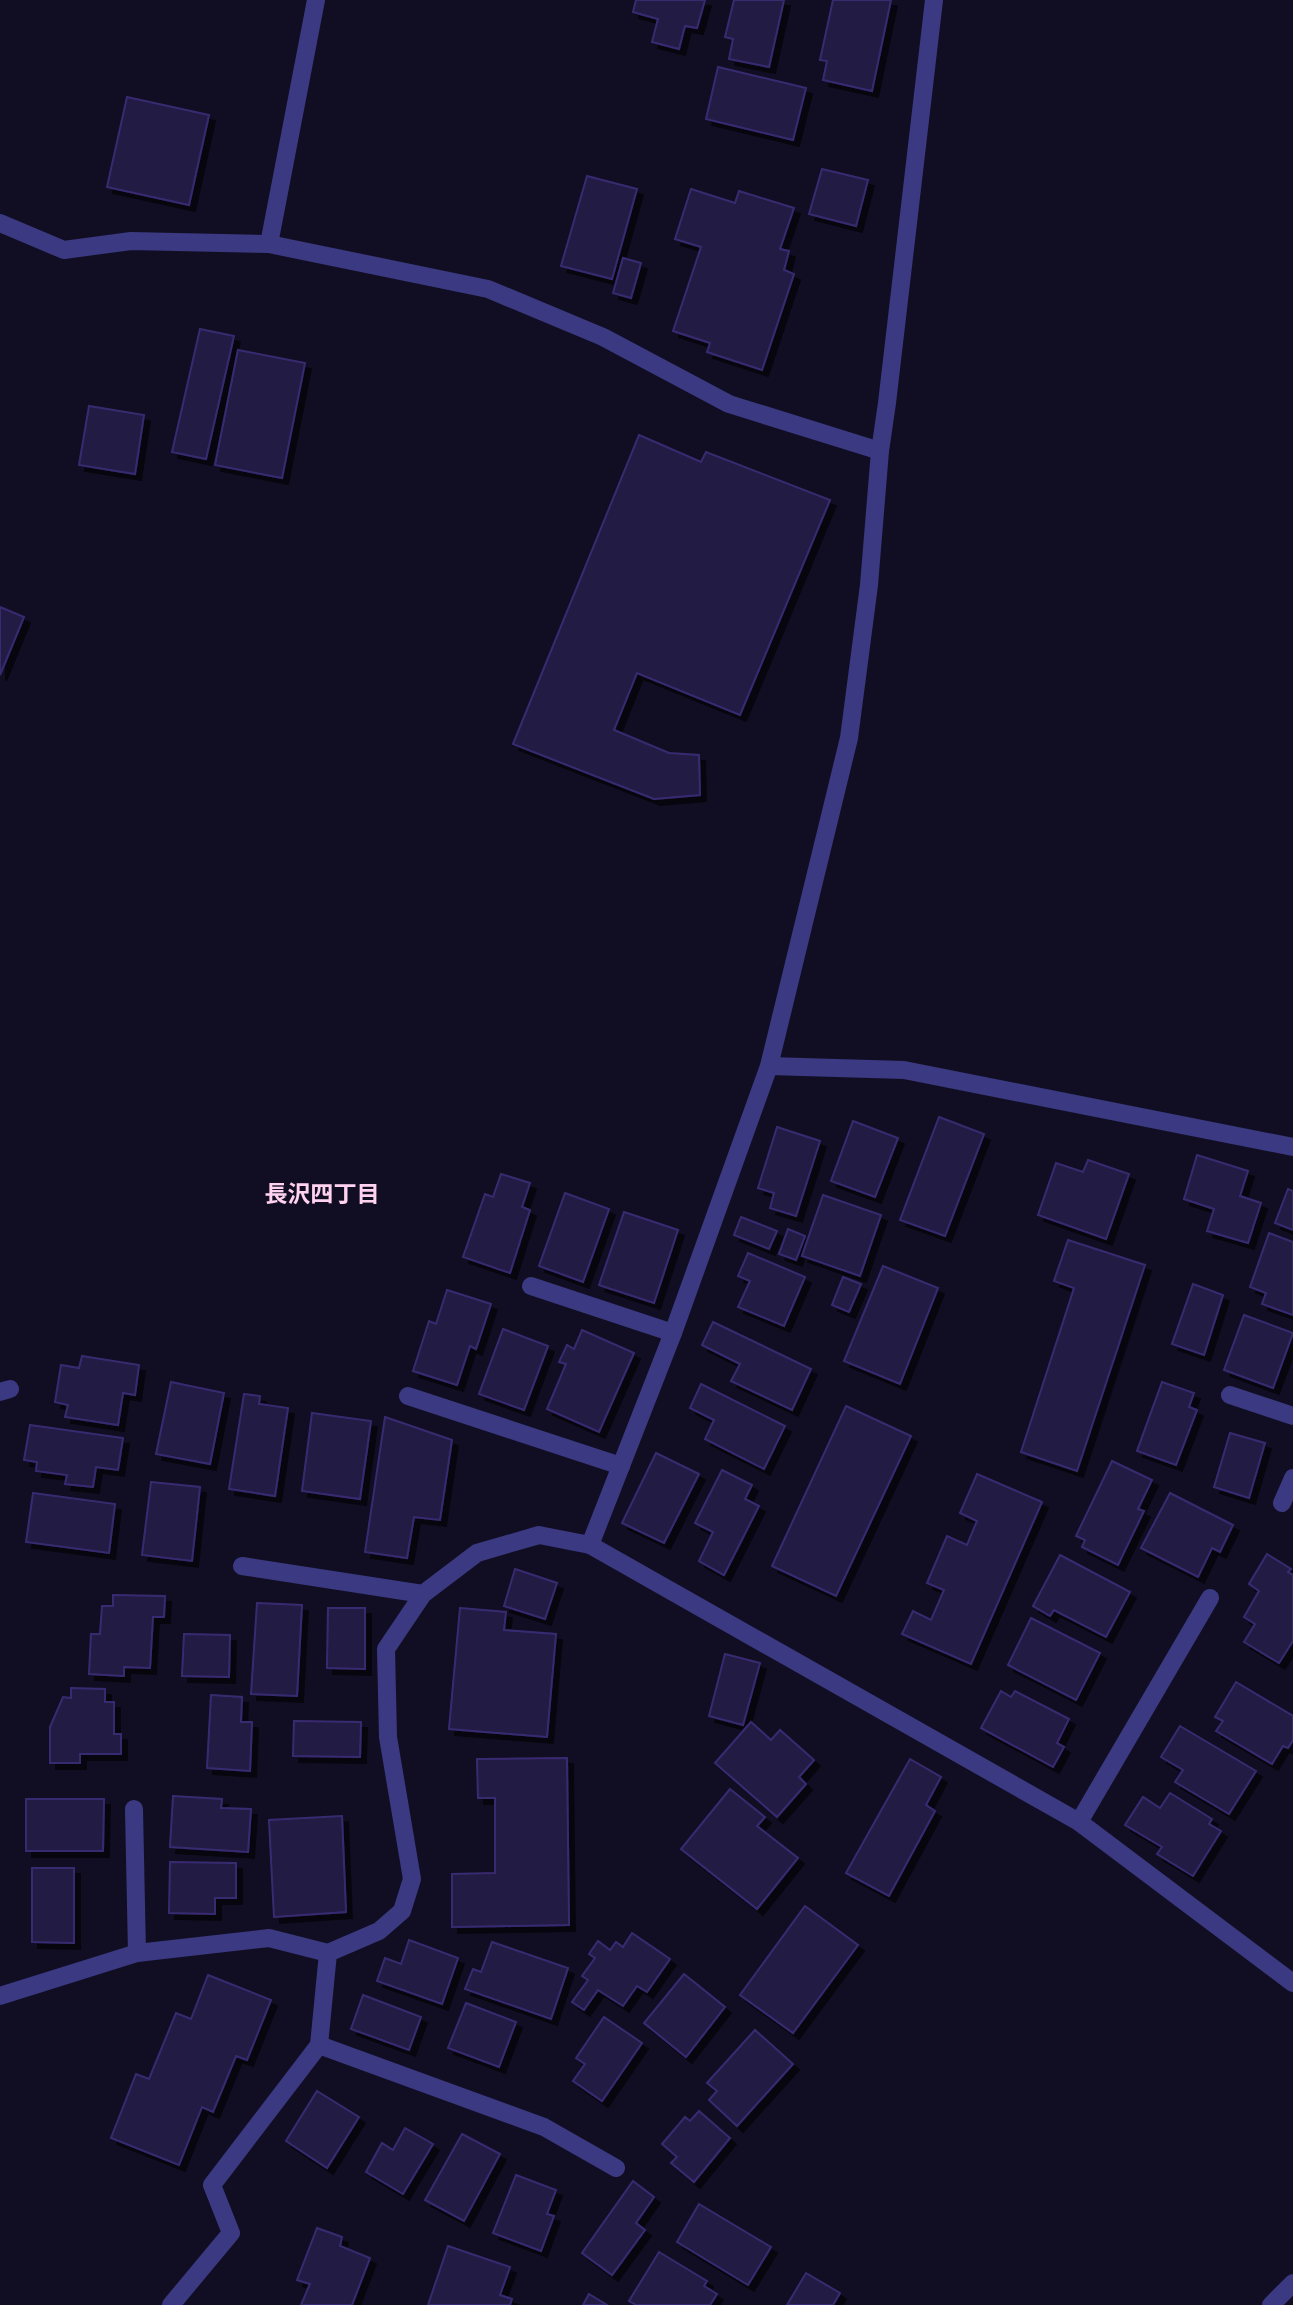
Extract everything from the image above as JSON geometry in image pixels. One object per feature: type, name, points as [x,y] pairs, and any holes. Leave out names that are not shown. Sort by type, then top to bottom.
[{"type":"street","points":[[269,244],[316,0]]},
{"type":"street","points":[[590,1545],[673,1333],[769,1066],[849,738],[869,585],[880,451],[934,0]]},
{"type":"street","points":[[0,223],[64,250],[131,241],[269,244],[488,289],[603,337],[729,404],[880,451]]},
{"type":"street","points":[[769,1066],[904,1070],[1293,1147]]},
{"type":"street","points":[[531,1286],[673,1333]]},
{"type":"street","points":[[1230,1395],[1293,1416]]},
{"type":"street","points":[[408,1396],[621,1466]]},
{"type":"street","points":[[1282,1503],[1293,1478]]},
{"type":"street","points":[[0,1996],[137,1953],[269,1938],[328,1953],[379,1931],[402,1911],[412,1879],[388,1737],[386,1649],[423,1594],[477,1553],[539,1535],[590,1545],[1079,1822],[1293,1983]]},
{"type":"street","points":[[242,1566],[423,1594]]},
{"type":"street","points":[[1079,1822],[1210,1598]]},
{"type":"street","points":[[134,1809],[137,1953]]},
{"type":"street","points":[[171,2305],[231,2233],[212,2185],[319,2045],[328,1953]]},
{"type":"street","points":[[319,2045],[544,2127],[616,2168]]},
{"type":"street","points":[[1271,2305],[1293,2283]]},
{"type":"building","points":[[636,0],[705,0],[697,28],[685,26],[679,49],[652,42],[658,19],[633,12]]},
{"type":"building","points":[[734,0],[784,0],[769,67],[729,59],[733,39],[725,37]]},
{"type":"building","points":[[833,0],[891,0],[872,91],[823,80],[827,61],[820,60]]},
{"type":"building","points":[[718,67],[806,88],[793,140],[706,119]]},
{"type":"building","points":[[127,97],[209,115],[189,205],[107,187]]},
{"type":"building","points":[[822,169],[868,180],[856,226],[809,214]]},
{"type":"building","points":[[587,176],[637,189],[612,279],[561,266]]},
{"type":"building","points":[[691,189],[735,203],[739,191],[794,208],[780,249],[789,251],[784,270],[794,274],[762,370],[707,352],[710,343],[673,331],[701,247],[675,239]]},
{"type":"building","points":[[623,258],[641,263],[631,298],[613,293]]},
{"type":"building","points":[[200,329],[234,336],[206,459],[172,452]]},
{"type":"building","points":[[238,350],[305,363],[282,478],[215,465]]},
{"type":"building","points":[[89,406],[144,415],[135,474],[79,465]]},
{"type":"building","points":[[639,435],[701,462],[706,452],[830,500],[740,715],[637,673],[614,730],[669,753],[699,755],[700,795],[654,799],[513,744]]},
{"type":"building","points":[[0,607],[24,617],[0,675]]},
{"type":"building","points":[[939,1117],[984,1134],[945,1236],[900,1220]]},
{"type":"building","points":[[853,1121],[898,1138],[875,1197],[831,1181]]},
{"type":"building","points":[[777,1127],[820,1141],[796,1216],[770,1208],[774,1193],[758,1188]]},
{"type":"building","points":[[1197,1155],[1248,1171],[1240,1196],[1261,1203],[1248,1243],[1207,1231],[1214,1209],[1184,1199]]},
{"type":"building","points":[[1088,1160],[1129,1174],[1106,1239],[1038,1215],[1056,1163],[1083,1172]]},
{"type":"building","points":[[501,1174],[530,1183],[522,1207],[530,1210],[510,1273],[463,1257],[485,1194],[493,1197]]},
{"type":"building","points":[[1288,1189],[1293,1191],[1293,1230],[1275,1223]]},
{"type":"building","points":[[565,1193],[609,1209],[583,1282],[539,1266]]},
{"type":"building","points":[[823,1195],[881,1215],[860,1276],[802,1256]]},
{"type":"building","points":[[624,1212],[678,1230],[654,1303],[599,1285]]},
{"type":"building","points":[[741,1217],[777,1231],[769,1249],[734,1235]]},
{"type":"building","points":[[788,1229],[805,1236],[796,1260],[779,1254]]},
{"type":"building","points":[[1269,1233],[1293,1242],[1293,1315],[1262,1304],[1266,1293],[1250,1287]]},
{"type":"building","points":[[1068,1240],[1145,1265],[1077,1471],[1021,1452],[1074,1288],[1054,1281]]},
{"type":"building","points":[[748,1253],[805,1277],[784,1326],[738,1307],[750,1281],[738,1276]]},
{"type":"building","points":[[883,1266],[938,1288],[900,1384],[844,1361]]},
{"type":"building","points":[[843,1277],[861,1284],[849,1312],[832,1305]]},
{"type":"building","points":[[1193,1284],[1223,1295],[1204,1355],[1172,1344]]},
{"type":"building","points":[[447,1290],[491,1304],[476,1349],[470,1346],[457,1385],[413,1371],[429,1321],[436,1324]]},
{"type":"building","points":[[1244,1315],[1293,1333],[1273,1388],[1224,1370]]},
{"type":"building","points":[[713,1322],[811,1369],[792,1410],[731,1381],[740,1364],[702,1345]]},
{"type":"building","points":[[503,1329],[548,1346],[524,1410],[479,1394]]},
{"type":"building","points":[[582,1330],[634,1353],[599,1432],[547,1409],[566,1364],[559,1362],[567,1345],[574,1349]]},
{"type":"building","points":[[82,1356],[139,1365],[135,1395],[123,1393],[118,1425],[65,1417],[68,1405],[55,1402],[61,1365],[79,1368]]},
{"type":"building","points":[[171,1382],[224,1393],[210,1464],[156,1454]]},
{"type":"building","points":[[1162,1382],[1194,1393],[1189,1407],[1197,1410],[1176,1465],[1137,1451]]},
{"type":"building","points":[[701,1384],[785,1426],[764,1469],[705,1439],[714,1420],[690,1408]]},
{"type":"building","points":[[244,1394],[260,1396],[259,1404],[288,1408],[275,1496],[229,1489]]},
{"type":"building","points":[[846,1406],[911,1436],[836,1596],[772,1566]]},
{"type":"building","points":[[312,1413],[371,1421],[360,1499],[302,1491]]},
{"type":"building","points":[[385,1417],[452,1440],[440,1520],[414,1517],[407,1558],[365,1552]]},
{"type":"building","points":[[30,1425],[123,1438],[118,1470],[96,1467],[93,1487],[65,1484],[67,1475],[36,1471],[37,1462],[24,1460]]},
{"type":"building","points":[[1230,1433],[1265,1443],[1249,1498],[1214,1487]]},
{"type":"building","points":[[656,1453],[699,1474],[664,1543],[622,1523]]},
{"type":"building","points":[[1112,1461],[1152,1480],[1138,1509],[1144,1511],[1118,1565],[1082,1547],[1085,1540],[1076,1536]]},
{"type":"building","points":[[722,1470],[752,1485],[745,1499],[759,1506],[724,1575],[699,1561],[713,1532],[695,1523]]},
{"type":"building","points":[[977,1474],[1042,1502],[971,1664],[902,1634],[913,1611],[931,1620],[944,1590],[927,1583],[947,1536],[967,1545],[977,1521],[960,1513]]},
{"type":"building","points":[[151,1482],[200,1487],[192,1561],[142,1555]]},
{"type":"building","points":[[33,1493],[115,1504],[109,1553],[26,1542]]},
{"type":"building","points":[[1170,1493],[1233,1525],[1220,1552],[1212,1548],[1198,1577],[1141,1548]]},
{"type":"building","points":[[1267,1554],[1291,1569],[1288,1572],[1293,1575],[1293,1641],[1279,1663],[1244,1642],[1255,1624],[1244,1617],[1259,1591],[1249,1584]]},
{"type":"building","points":[[1060,1555],[1130,1592],[1106,1637],[1054,1610],[1050,1616],[1033,1606]]},
{"type":"building","points":[[515,1569],[557,1583],[545,1619],[504,1606]]},
{"type":"building","points":[[113,1595],[165,1596],[164,1617],[153,1617],[150,1668],[124,1667],[124,1676],[89,1674],[91,1634],[100,1634],[102,1606],[113,1606]]},
{"type":"building","points":[[257,1603],[302,1605],[297,1696],[251,1694]]},
{"type":"building","points":[[328,1608],[365,1608],[365,1669],[327,1668]]},
{"type":"building","points":[[460,1608],[506,1612],[504,1630],[556,1634],[547,1737],[449,1729]]},
{"type":"building","points":[[1031,1618],[1100,1653],[1076,1700],[1008,1665]]},
{"type":"building","points":[[184,1634],[230,1635],[229,1677],[182,1676]]},
{"type":"building","points":[[725,1654],[760,1663],[743,1725],[709,1716]]},
{"type":"building","points":[[1236,1682],[1293,1716],[1293,1740],[1288,1748],[1283,1746],[1272,1764],[1216,1731],[1223,1721],[1215,1717]]},
{"type":"building","points":[[71,1688],[105,1689],[105,1702],[114,1702],[114,1734],[121,1734],[121,1754],[80,1754],[80,1763],[50,1763],[50,1727],[63,1697],[71,1698]]},
{"type":"building","points":[[1001,1691],[1011,1697],[1015,1691],[1069,1719],[1057,1743],[1064,1747],[1053,1767],[981,1728]]},
{"type":"building","points":[[211,1695],[242,1697],[241,1722],[252,1722],[250,1771],[207,1768]]},
{"type":"building","points":[[294,1721],[361,1722],[360,1757],[293,1756]]},
{"type":"building","points":[[751,1722],[771,1740],[780,1730],[814,1760],[799,1777],[806,1784],[777,1817],[715,1763]]},
{"type":"building","points":[[1180,1726],[1256,1771],[1229,1814],[1175,1782],[1183,1770],[1161,1757]]},
{"type":"building","points":[[567,1758],[569,1925],[452,1927],[452,1874],[495,1873],[495,1798],[478,1798],[477,1759]]},
{"type":"building","points":[[910,1759],[941,1777],[926,1805],[935,1811],[889,1896],[846,1873]]},
{"type":"building","points":[[730,1789],[765,1817],[757,1826],[798,1858],[757,1909],[681,1849]]},
{"type":"building","points":[[1170,1793],[1212,1819],[1209,1824],[1221,1831],[1193,1876],[1157,1854],[1162,1847],[1125,1825],[1143,1797],[1160,1808]]},
{"type":"building","points":[[173,1796],[222,1799],[221,1808],[251,1809],[248,1852],[170,1847]]},
{"type":"building","points":[[26,1799],[104,1799],[103,1851],[26,1851]]},
{"type":"building","points":[[342,1816],[346,1912],[274,1917],[269,1820]]},
{"type":"building","points":[[170,1862],[236,1863],[236,1898],[215,1898],[215,1914],[169,1913]]},
{"type":"building","points":[[32,1868],[74,1868],[74,1943],[32,1942]]},
{"type":"building","points":[[805,1906],[858,1945],[793,2033],[740,1995]]},
{"type":"building","points":[[632,1933],[670,1959],[647,1992],[637,1986],[623,2006],[598,1990],[584,2010],[572,2002],[588,1980],[582,1976],[595,1958],[589,1954],[598,1941],[610,1950],[616,1942],[623,1947]]},
{"type":"building","points":[[409,1940],[458,1958],[442,2004],[377,1981],[385,1958],[401,1964]]},
{"type":"building","points":[[492,1942],[568,1968],[551,2019],[465,1989],[473,1969],[481,1972]]},
{"type":"building","points":[[684,1974],[725,2007],[686,2057],[644,2023]]},
{"type":"building","points":[[208,1975],[271,2000],[247,2060],[236,2056],[213,2112],[202,2107],[179,2165],[111,2138],[136,2074],[149,2079],[176,2013],[191,2019]]},
{"type":"building","points":[[363,1995],[421,2017],[409,2050],[351,2029]]},
{"type":"building","points":[[466,2003],[516,2022],[499,2067],[448,2048]]},
{"type":"building","points":[[604,2017],[642,2043],[602,2101],[573,2081],[585,2064],[576,2058]]},
{"type":"building","points":[[755,2030],[793,2064],[737,2126],[709,2100],[717,2091],[707,2083]]},
{"type":"building","points":[[317,2091],[359,2117],[327,2168],[286,2141]]},
{"type":"building","points":[[699,2111],[730,2138],[694,2182],[671,2163],[677,2157],[662,2144],[685,2117],[690,2121]]},
{"type":"building","points":[[405,2128],[433,2144],[403,2194],[366,2172],[382,2143],[393,2150]]},
{"type":"building","points":[[462,2134],[500,2154],[464,2221],[425,2200]]},
{"type":"building","points":[[516,2175],[556,2190],[547,2214],[554,2216],[541,2251],[493,2233]]},
{"type":"building","points":[[633,2181],[654,2197],[636,2223],[645,2230],[612,2275],[582,2253]]},
{"type":"building","points":[[699,2204],[771,2247],[748,2285],[677,2242]]},
{"type":"building","points":[[317,2228],[342,2237],[340,2246],[370,2258],[352,2305],[301,2305],[310,2284],[297,2280]]},
{"type":"building","points":[[448,2246],[510,2267],[500,2295],[512,2299],[510,2305],[428,2305]]},
{"type":"building","points":[[659,2252],[707,2281],[704,2286],[717,2294],[710,2305],[636,2305],[629,2301]]},
{"type":"building","points":[[806,2273],[840,2293],[833,2305],[787,2305]]},
{"type":"building","points":[[589,2294],[607,2305],[583,2305]]},
{"type":"district","name":"長沢四丁目","points":[[322,1194]]}]
